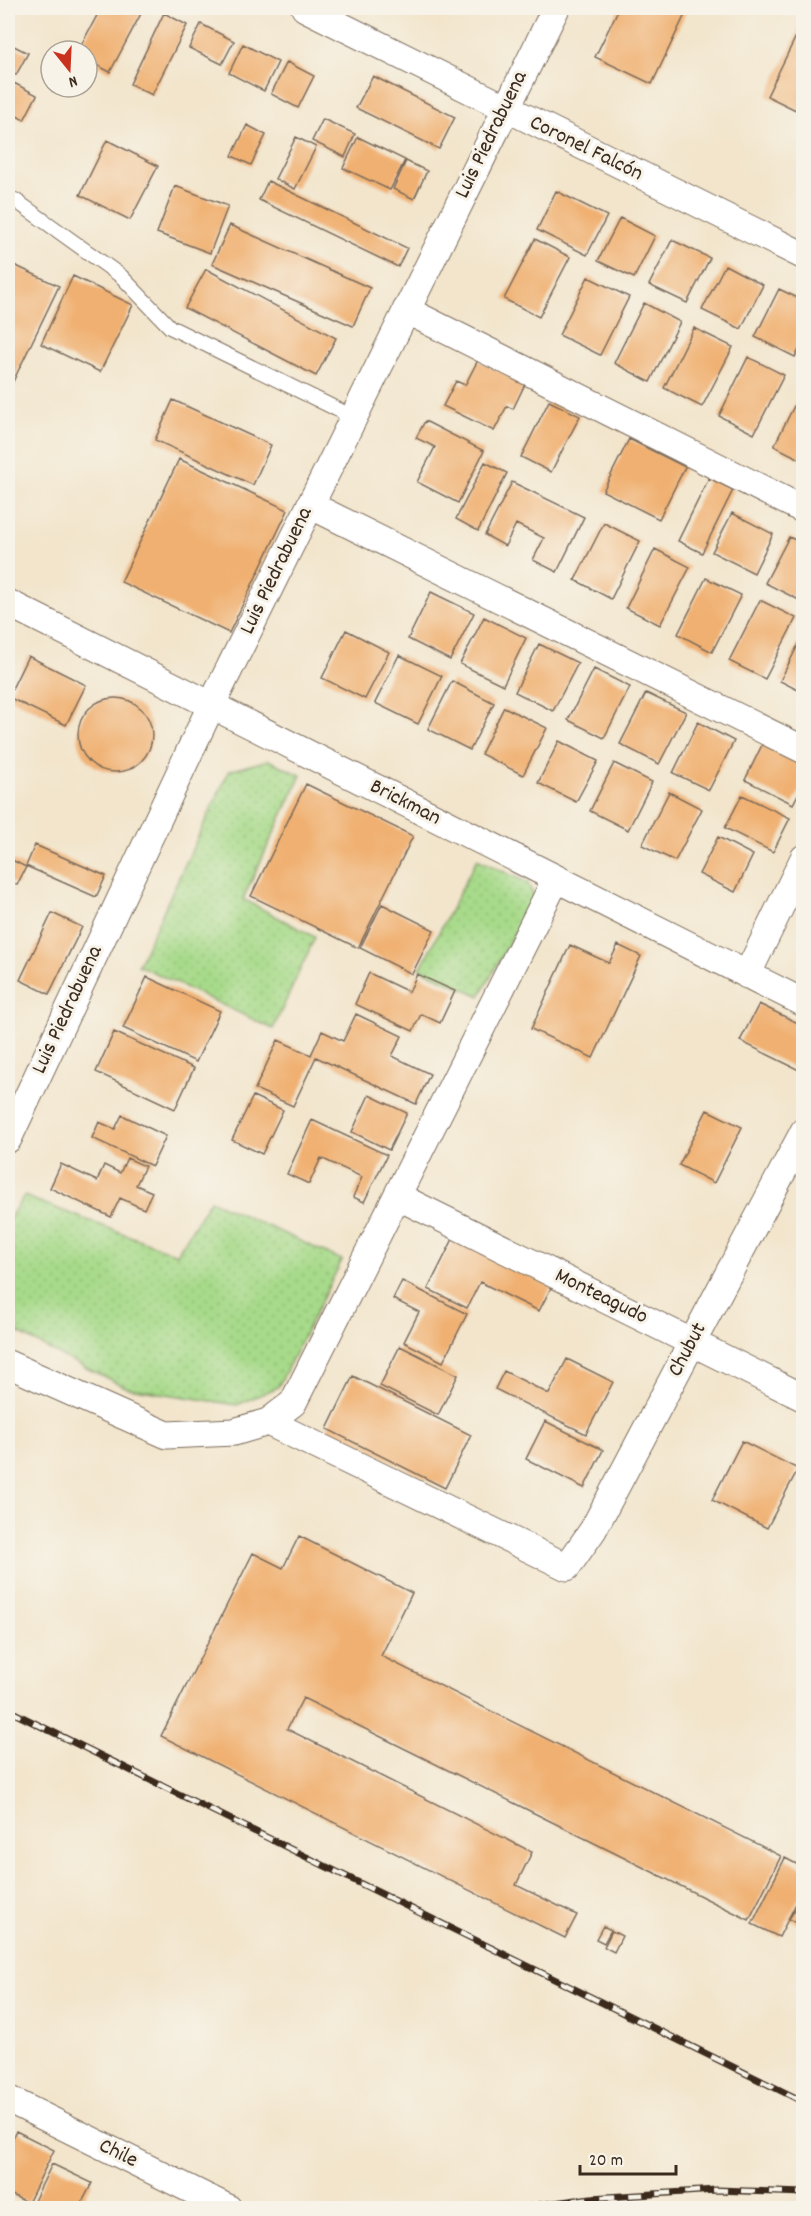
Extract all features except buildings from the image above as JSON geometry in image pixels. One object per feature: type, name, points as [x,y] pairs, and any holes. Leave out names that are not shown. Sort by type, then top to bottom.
[{"type":"street","name":"Coronel Falcón","points":[[305,8],[804,256]]},
{"type":"street","name":"Luis Piedrabuena","points":[[8,1139],[211,706],[555,8]]},
{"type":"street","points":[[406,310],[804,510]]},
{"type":"street","points":[[310,505],[804,750]]},
{"type":"street","name":"Brickman","points":[[8,603],[804,1003]]},
{"type":"street","points":[[747,975],[804,858]]},
{"type":"street","points":[[8,1364],[167,1435],[234,1432],[268,1422],[293,1403],[556,879]]},
{"type":"street","name":"Chubut","points":[[268,1422],[567,1567],[593,1530],[804,1131]]},
{"type":"street","name":"Monteagudo","points":[[398,1196],[804,1398]]},
{"type":"street","name":"Chile","points":[[8,2099],[228,2208]]},
{"type":"lane","points":[[15,200],[121,276],[170,327],[353,417]]},
{"type":"green space","points":[[268,760],[301,775],[243,899],[315,937],[273,1029],[138,965],[229,771]]},
{"type":"green space","points":[[477,859],[528,883],[534,897],[480,996],[420,969]]},
{"type":"green space","points":[[24,1196],[177,1254],[210,1200],[342,1260],[278,1387],[237,1405],[128,1388],[61,1356],[8,1327],[8,1220]]},
{"type":"railway","points":[[8,1710],[804,2102]]},
{"type":"railway","points":[[518,2208],[591,2198],[716,2190],[804,2193]]}]
